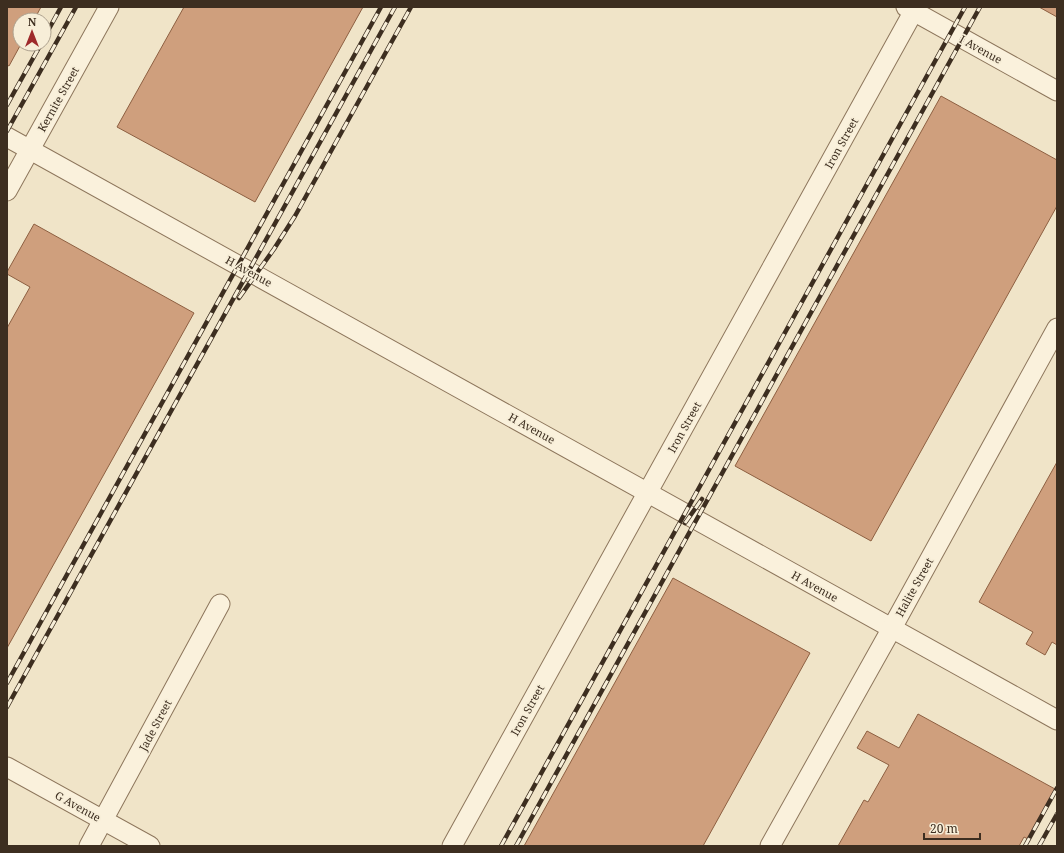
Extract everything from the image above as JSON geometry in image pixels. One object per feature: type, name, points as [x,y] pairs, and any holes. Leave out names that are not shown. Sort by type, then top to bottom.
[{"type":"street","name":"Kernite Street","points":[[7,191],[109,7]]},
{"type":"street","name":"I Avenue","points":[[912,8],[1057,91]]},
{"type":"street","name":"Iron Street","points":[[452,846],[912,8]]},
{"type":"street","name":"H Avenue","points":[[7,137],[1057,720]]},
{"type":"street","name":"Halite Street","points":[[770,846],[1057,328]]},
{"type":"street","name":"Jade Street","points":[[89,846],[220,604]]},
{"type":"street","name":"G Avenue","points":[[7,767],[150,846]]},
{"type":"building","points":[[7,7],[41,7],[38,12],[12,12],[12,52],[17,52],[9,66],[7,65]]},
{"type":"building","points":[[184,7],[363,7],[255,202],[117,127]]},
{"type":"building","points":[[1039,7],[1057,7],[1057,17]]},
{"type":"building","points":[[941,96],[1057,160],[1057,206],[871,541],[735,466]]},
{"type":"building","points":[[34,224],[194,313],[7,648],[7,328],[30,287],[7,274],[7,272]]},
{"type":"building","points":[[1057,462],[1057,645],[1052,642],[1045,655],[1026,644],[1033,632],[979,602]]},
{"type":"building","points":[[673,578],[810,653],[703,846],[524,846]]},
{"type":"building","points":[[918,714],[1055,789],[1028,839],[1024,837],[1019,846],[838,846],[864,800],[868,802],[889,765],[857,748],[867,731],[899,748]]},
{"type":"railway","points":[[52,23],[61,7]]},
{"type":"railway","points":[[7,131],[76,7]]},
{"type":"railway","points":[[7,683],[381,7]]},
{"type":"railway","points":[[7,707],[395,7]]},
{"type":"railway","points":[[239,298],[274,249],[295,216],[411,7]]},
{"type":"railway","points":[[501,846],[965,7]]},
{"type":"railway","points":[[516,846],[980,7]]},
{"type":"railway","points":[[7,105],[37,52]]},
{"type":"railway","points":[[685,523],[702,499]]},
{"type":"railway","points":[[1025,846],[1057,788]]},
{"type":"railway","points":[[1039,846],[1057,814]]}]
